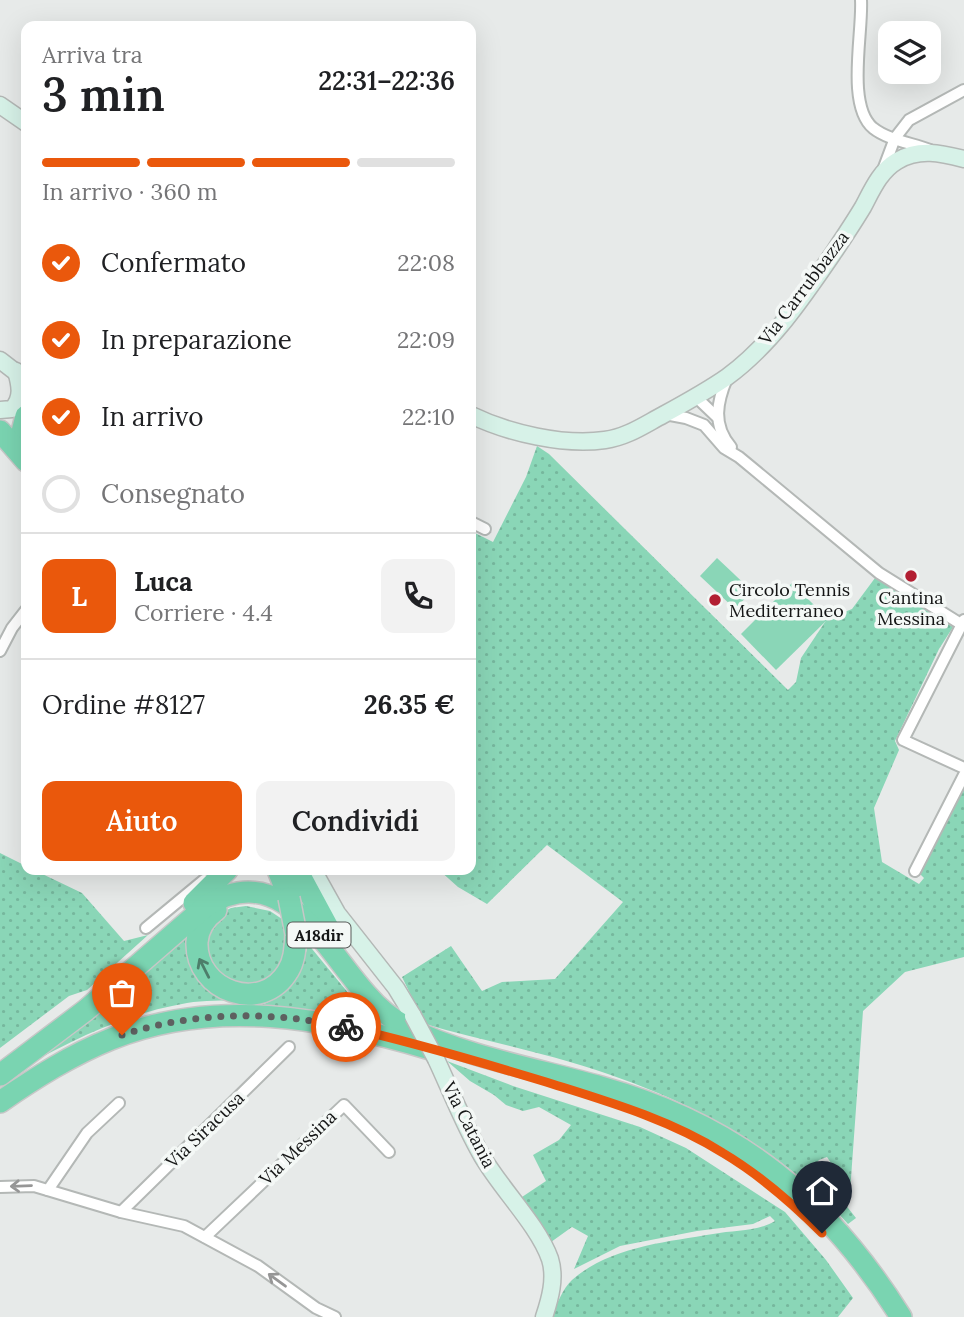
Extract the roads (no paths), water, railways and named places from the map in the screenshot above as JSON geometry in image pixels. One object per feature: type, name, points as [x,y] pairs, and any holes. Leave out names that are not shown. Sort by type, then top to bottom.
[{"type":"highway","points":[[0,431],[21,455]]},
{"type":"highway","points":[[0,1067],[86,998],[204,895],[222,875]]},
{"type":"highway","points":[[281,875],[294,901]]},
{"type":"highway","points":[[0,1090],[44,1061],[117,1026],[155,1014],[251,1004],[272,997],[287,985],[298,967],[300,934],[286,875]]},
{"type":"highway","points":[[300,875],[330,931],[359,970],[397,1012],[422,1028],[559,1071],[603,1088]]},
{"type":"highway","name":"A18dir","points":[[0,1075],[86,1010],[206,906],[225,895],[247,892],[277,900],[301,915],[367,996],[406,1026],[461,1048],[603,1088],[708,1129],[752,1154],[831,1222],[868,1268],[901,1317]]},
{"type":"highway","points":[[300,934],[288,970],[276,985],[262,993],[243,995],[218,985],[206,975],[199,959],[198,934],[211,913],[235,903],[265,906],[282,914],[301,930],[346,985],[380,1018],[400,1031],[465,1058]]},
{"type":"highway","points":[[0,1102],[33,1080],[95,1046],[158,1025],[216,1016],[251,1015],[327,1023],[465,1058],[636,1112],[695,1137],[767,1182],[822,1233],[857,1276],[884,1317]]},
{"type":"highway","points":[[0,1067],[51,1037]]},
{"type":"highway","points":[[0,1112],[74,1064],[95,1046]]},
{"type":"main road","points":[[0,105],[21,120]]},
{"type":"main road","points":[[909,149],[964,159]]},
{"type":"main road","name":"Via Carrubbazza","points":[[476,417],[503,429],[528,435],[602,441],[629,434],[696,397],[728,376],[758,350],[792,310],[862,209],[879,178],[909,149]]},
{"type":"main road","points":[[0,410],[12,409],[19,401],[20,388],[10,368]]},
{"type":"main road","points":[[0,420],[21,422]]},
{"type":"main road","name":"Via Catania","points":[[316,875],[342,921],[396,988],[436,1059],[482,1156],[550,1259],[553,1275],[544,1317]]},
{"type":"street","points":[[861,0],[859,101],[868,122],[874,129],[895,138],[903,153],[909,149],[909,120]]},
{"type":"street","points":[[879,178],[895,138],[909,120],[964,90]]},
{"type":"street","points":[[728,376],[717,405],[717,417],[726,442],[739,457]]},
{"type":"street","points":[[696,397],[717,417]]},
{"type":"street","points":[[696,397],[704,425],[724,448],[739,457],[879,573],[963,623],[903,740],[964,768]]},
{"type":"street","points":[[664,414],[704,425]]},
{"type":"street","points":[[476,524],[485,529]]},
{"type":"street","points":[[0,651],[21,616]]},
{"type":"street","points":[[915,871],[964,775]]},
{"type":"street","points":[[146,928],[207,875]]},
{"type":"street","name":"Via Siracusa","points":[[121,1212],[289,1047]]},
{"type":"street","points":[[48,1190],[87,1133],[119,1103]]},
{"type":"street","name":"Via Messina","points":[[205,1237],[344,1105],[388,1152]]},
{"type":"street","points":[[0,1187],[34,1186],[121,1212],[173,1222],[258,1266],[316,1308],[335,1317]]},
{"type":"place","name":"Cantina Messina","points":[[911,576]]},
{"type":"place","name":"Circolo Tennis Mediterraneo","points":[[715,600]]}]
